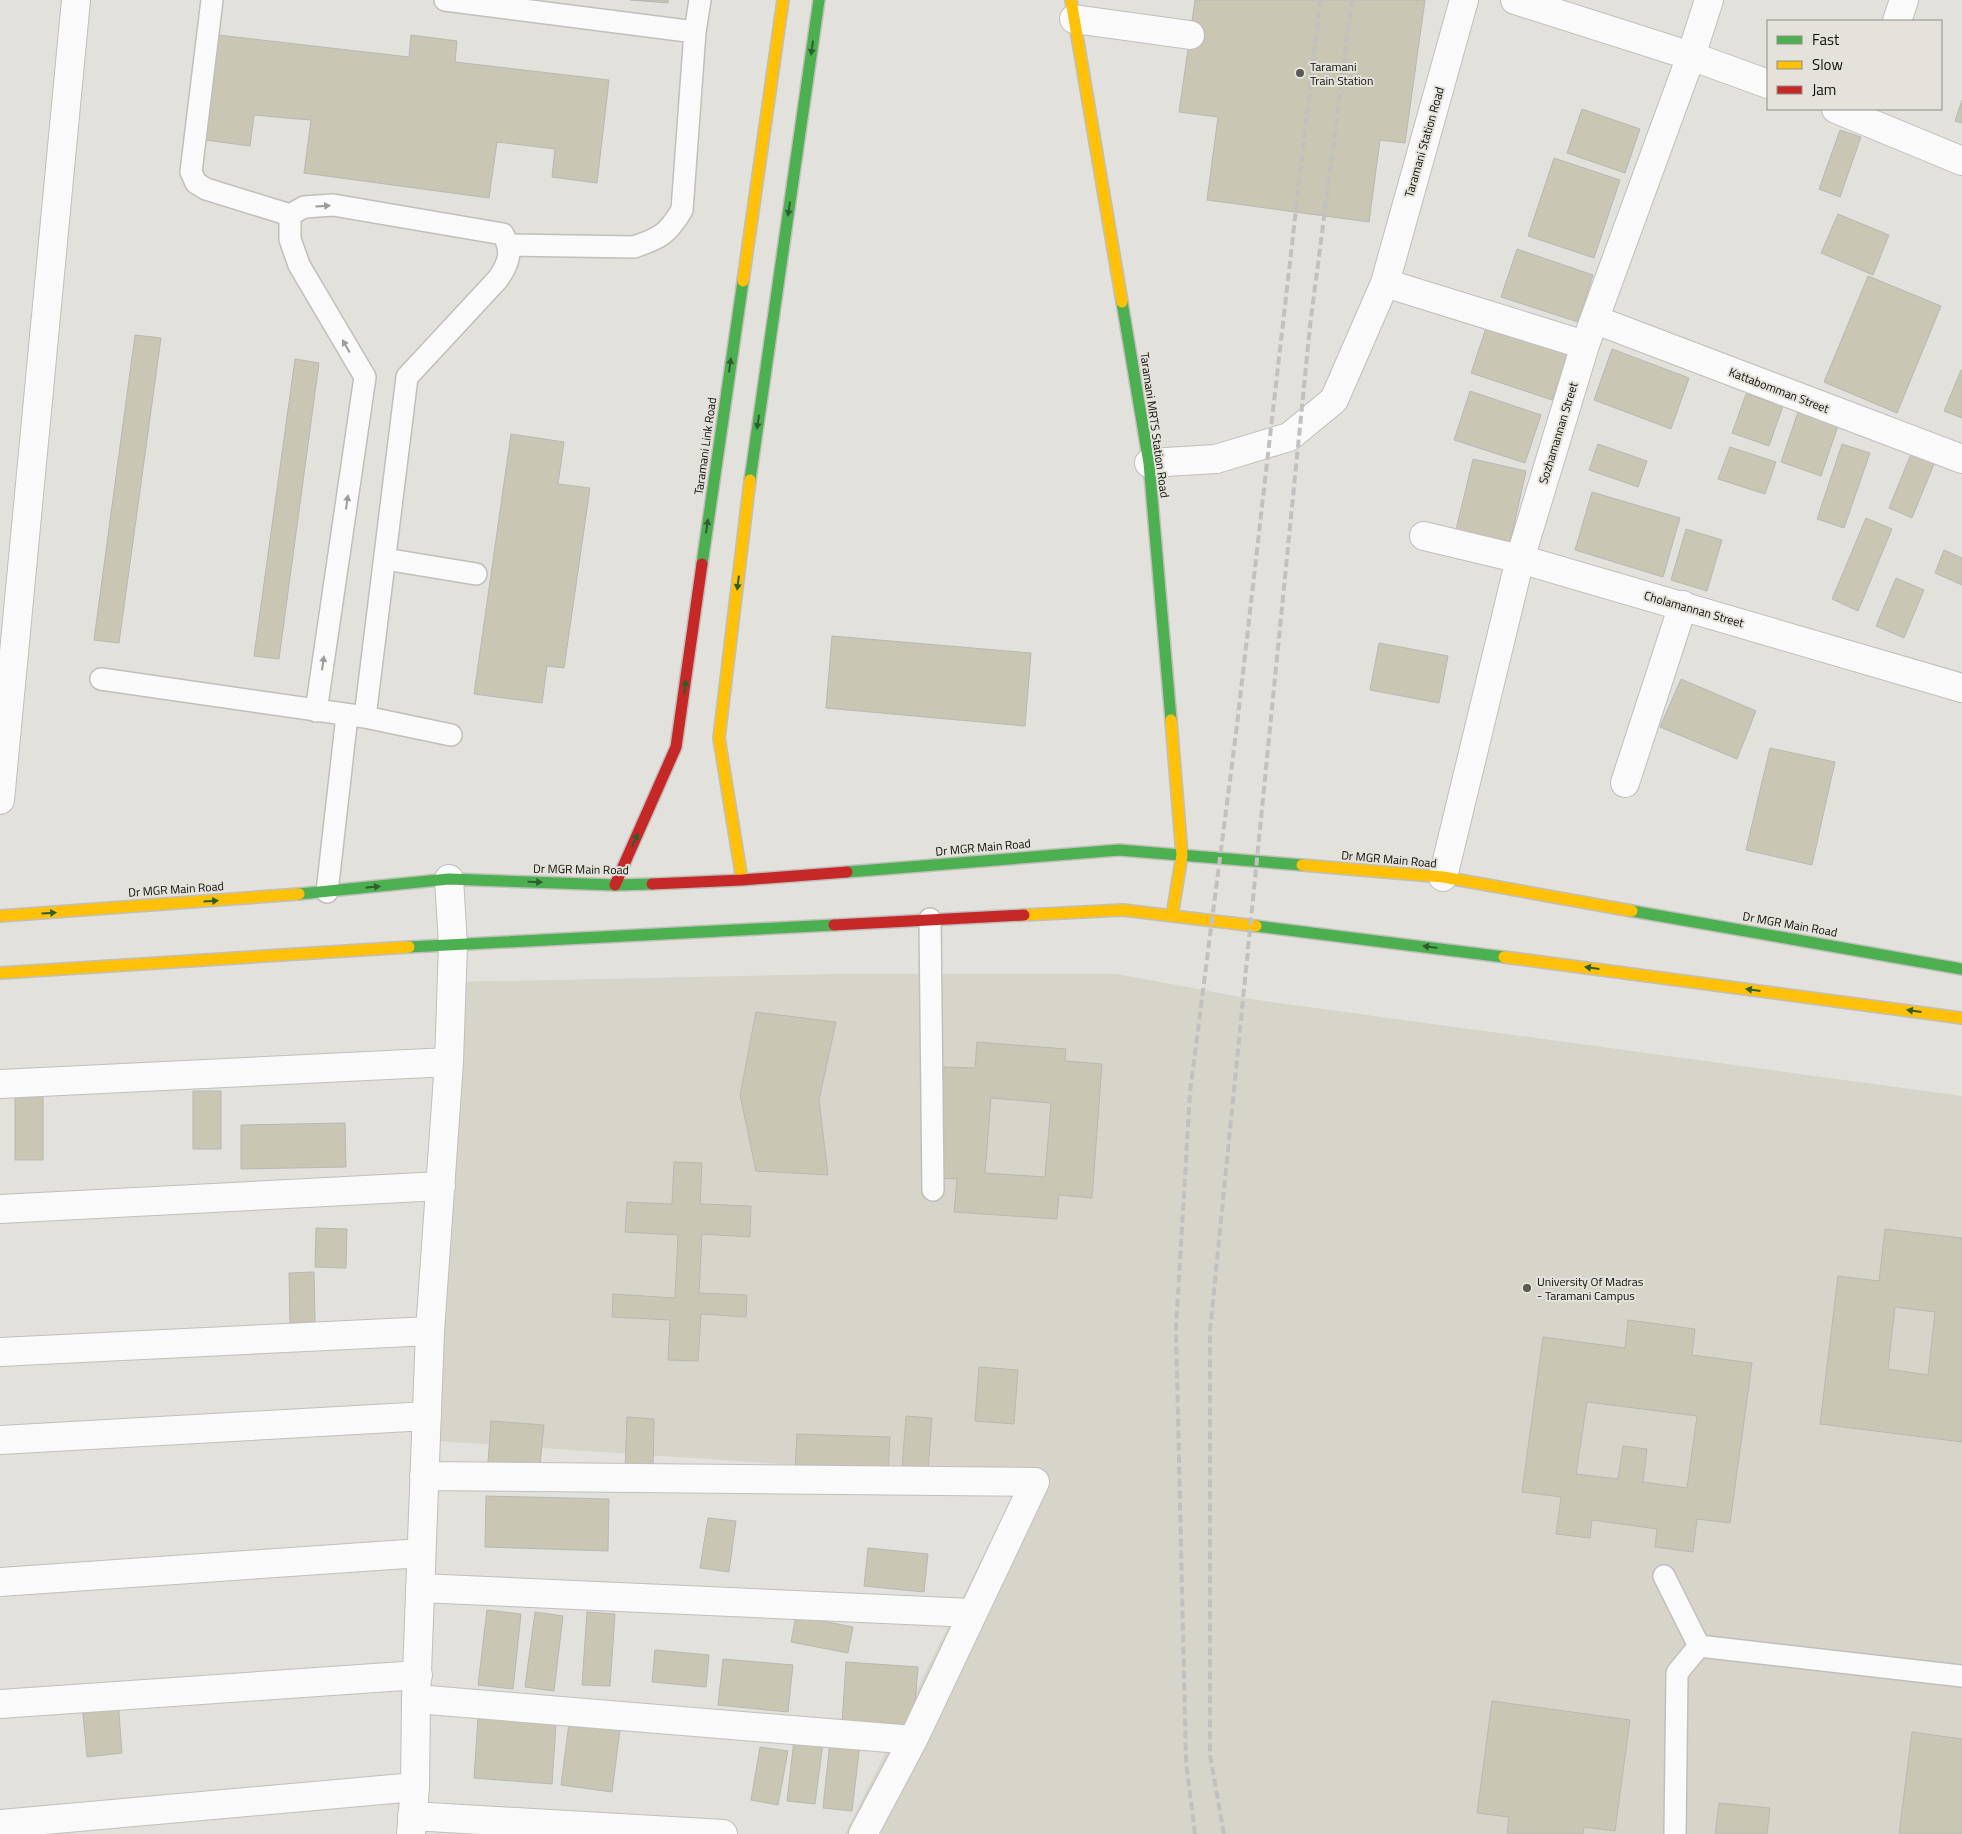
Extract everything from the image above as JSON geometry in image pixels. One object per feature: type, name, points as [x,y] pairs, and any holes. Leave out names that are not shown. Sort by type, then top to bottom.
[{"type":"main road","name":"Taramani Link Road","points":[[615,885],[676,747],[783,0]]},
{"type":"main road","points":[[742,880],[719,738],[752,462],[819,0]]},
{"type":"main road","name":"Taramani MRTS Station Road","points":[[1073,10],[1149,463],[1182,855],[1172,916]]},
{"type":"main road","name":"Dr MGR Main Road","points":[[0,916],[327,892],[449,879],[615,885],[742,880],[1119,850],[1443,877],[1962,969]]},
{"type":"main road","points":[[0,973],[453,944],[1123,910],[1390,942],[1962,1018]]},
{"type":"street","points":[[0,800],[76,0]]},
{"type":"street","name":"Taramani Station Road","points":[[1149,463],[1216,459],[1288,437],[1334,400],[1385,283],[1464,0]]},
{"type":"street","points":[[1515,0],[1691,56],[1767,84]]},
{"type":"street","name":"Sozhamannan Street","points":[[1443,877],[1520,559],[1590,332],[1691,56],[1709,0]]},
{"type":"street","points":[[1896,20],[1904,0]]},
{"type":"street","points":[[1073,10],[1190,35]]},
{"type":"street","points":[[1842,110],[1865,114],[1962,161]]},
{"type":"street","name":"Kattabomman Street","points":[[1385,283],[1590,332],[1962,459]]},
{"type":"street","name":"Cholamannan Street","points":[[1424,536],[1520,559],[1683,605],[1962,688]]},
{"type":"street","points":[[1625,783],[1683,605]]},
{"type":"street","points":[[449,879],[453,944],[449,1062],[430,1331],[421,1553],[415,1787],[411,1825],[723,1834]]},
{"type":"street","points":[[0,1084],[449,1062]]},
{"type":"street","points":[[0,1210],[441,1186]]},
{"type":"street","points":[[0,1352],[430,1331]]},
{"type":"street","points":[[0,1440],[427,1416]]},
{"type":"street","points":[[424,1476],[1035,1482],[913,1740],[863,1834]]},
{"type":"street","points":[[0,1582],[421,1553]]},
{"type":"street","points":[[420,1588],[972,1613]]},
{"type":"street","points":[[0,1704],[417,1687],[913,1740]]},
{"type":"street","points":[[0,1824],[415,1787]]},
{"type":"lane","points":[[212,0],[191,172],[196,183],[206,189],[290,215],[304,207],[333,205],[503,234],[509,245],[509,263],[498,279],[407,377],[385,559],[356,716],[327,892]]},
{"type":"lane","points":[[445,0],[695,32]]},
{"type":"lane","points":[[509,245],[634,247],[650,241],[670,229],[682,210],[695,32],[700,0]]},
{"type":"lane","points":[[290,215],[290,239],[299,265],[365,377],[316,711]]},
{"type":"lane","points":[[385,559],[476,574]]},
{"type":"lane","points":[[101,678],[356,716],[452,735]]},
{"type":"lane","points":[[930,919],[933,1190]]},
{"type":"lane","points":[[1664,1576],[1699,1646]]},
{"type":"lane","points":[[1699,1646],[1962,1676]]},
{"type":"lane","points":[[1674,1834],[1677,1673],[1699,1646]]},
{"type":"shaded area","name":"University Of Madras - Taramani Campus","points":[[833,974],[1117,974],[1257,1000],[1962,1096],[1962,1834],[845,1834],[1021,1480],[423,1440],[455,982]]},
{"type":"building","points":[[630,0],[668,0],[668,3]]},
{"type":"building","name":"Taramani Train Station","points":[[1195,0],[1425,0],[1405,143],[1380,140],[1369,222],[1207,200],[1218,117],[1179,112]]},
{"type":"building","points":[[218,35],[409,57],[411,35],[457,41],[455,62],[609,80],[597,183],[552,177],[555,149],[497,142],[489,198],[304,173],[311,120],[254,115],[250,146],[205,140]]},
{"type":"building","points":[[1962,100],[1962,123],[1955,121]]},
{"type":"building","points":[[1582,109],[1640,129],[1625,173],[1567,153]]},
{"type":"building","points":[[1840,130],[1861,137],[1840,197],[1819,189]]},
{"type":"building","points":[[1554,158],[1620,180],[1594,258],[1528,236]]},
{"type":"building","points":[[1838,214],[1889,235],[1873,275],[1821,253]]},
{"type":"building","points":[[1517,249],[1593,275],[1578,322],[1501,297]]},
{"type":"building","points":[[1868,276],[1941,306],[1897,413],[1824,382]]},
{"type":"building","points":[[1488,322],[1570,349],[1552,400],[1471,373]]},
{"type":"building","points":[[135,335],[161,338],[119,643],[94,640]]},
{"type":"building","points":[[1612,349],[1689,378],[1671,429],[1594,400]]},
{"type":"building","points":[[295,359],[319,363],[279,659],[254,656]]},
{"type":"building","points":[[1962,370],[1962,418],[1944,411]]},
{"type":"building","points":[[1470,391],[1541,415],[1525,463],[1454,440]]},
{"type":"building","points":[[1746,394],[1783,406],[1769,446],[1732,433]]},
{"type":"building","points":[[1798,412],[1838,426],[1821,476],[1781,462]]},
{"type":"building","points":[[511,434],[564,442],[558,484],[590,488],[564,668],[547,666],[542,703],[474,694]]},
{"type":"building","points":[[1598,444],[1647,461],[1638,487],[1589,470]]},
{"type":"building","points":[[1842,444],[1870,453],[1844,528],[1817,519]]},
{"type":"building","points":[[1730,447],[1776,462],[1765,494],[1718,479]]},
{"type":"building","points":[[1911,454],[1934,464],[1912,518],[1889,508]]},
{"type":"building","points":[[1473,459],[1526,471],[1510,543],[1456,530]]},
{"type":"building","points":[[1592,492],[1680,518],[1663,577],[1575,550]]},
{"type":"building","points":[[1866,518],[1892,529],[1858,611],[1832,599]]},
{"type":"building","points":[[1686,529],[1722,540],[1707,591],[1671,580]]},
{"type":"building","points":[[1944,550],[1962,558],[1962,585],[1935,573]]},
{"type":"building","points":[[1896,578],[1924,590],[1904,638],[1876,626]]},
{"type":"building","points":[[832,636],[1031,653],[1025,726],[826,708]]},
{"type":"building","points":[[1379,643],[1448,656],[1439,703],[1370,690]]},
{"type":"building","points":[[1681,679],[1756,711],[1737,759],[1660,727]]},
{"type":"building","points":[[1770,748],[1835,762],[1812,865],[1746,850]]},
{"type":"building","points":[[756,1012],[836,1022],[819,1100],[828,1175],[756,1171],[740,1095]]},
{"type":"building","points":[[977,1042],[1066,1049],[1065,1061],[1102,1064],[1092,1198],[1059,1195],[1057,1219],[954,1212],[957,1179],[936,1178],[944,1067],[975,1068]],"holes":[[[991,1098],[1051,1103],[1045,1177],[985,1173]]]},
{"type":"building","points":[[193,1091],[221,1091],[221,1149],[193,1149]]},
{"type":"building","points":[[15,1094],[43,1094],[43,1160],[15,1160]]},
{"type":"building","points":[[345,1123],[346,1167],[241,1169],[241,1125]]},
{"type":"building","points":[[674,1162],[702,1163],[700,1204],[751,1206],[750,1237],[702,1234],[699,1293],[747,1295],[746,1317],[701,1314],[698,1361],[668,1360],[670,1320],[612,1317],[613,1294],[675,1298],[678,1235],[625,1232],[627,1202],[672,1204]]},
{"type":"building","points":[[316,1228],[347,1229],[346,1268],[315,1267]]},
{"type":"building","points":[[1885,1229],[1962,1238],[1962,1442],[1820,1424],[1838,1276],[1879,1281]],"holes":[[[1895,1307],[1935,1312],[1928,1375],[1888,1369]]]},
{"type":"building","points":[[314,1272],[315,1322],[290,1323],[289,1273]]},
{"type":"building","points":[[1628,1320],[1695,1329],[1692,1355],[1752,1363],[1730,1523],[1697,1519],[1693,1552],[1655,1547],[1657,1529],[1592,1520],[1590,1538],[1556,1534],[1561,1497],[1522,1492],[1543,1337],[1625,1348]],"holes":[[[1587,1402],[1697,1416],[1687,1488],[1643,1482],[1647,1449],[1623,1446],[1618,1479],[1576,1474]]]},
{"type":"building","points":[[979,1367],[1018,1370],[1014,1424],[975,1421]]},
{"type":"building","points":[[906,1416],[932,1418],[928,1471],[902,1469]]},
{"type":"building","points":[[627,1417],[654,1419],[653,1474],[625,1472]]},
{"type":"building","points":[[491,1421],[544,1425],[540,1466],[488,1462]]},
{"type":"building","points":[[797,1434],[890,1437],[888,1473],[795,1470]]},
{"type":"building","points":[[486,1496],[609,1499],[608,1551],[485,1547]]},
{"type":"building","points":[[708,1518],[736,1521],[729,1572],[700,1568]]},
{"type":"building","points":[[868,1548],[928,1554],[924,1592],[864,1586]]},
{"type":"building","points":[[487,1610],[521,1614],[513,1689],[478,1685]]},
{"type":"building","points":[[535,1612],[563,1616],[554,1691],[525,1687]]},
{"type":"building","points":[[587,1612],[615,1614],[610,1686],[582,1685]]},
{"type":"building","points":[[796,1616],[853,1627],[848,1653],[791,1642]]},
{"type":"building","points":[[655,1650],[709,1655],[706,1687],[652,1682]]},
{"type":"building","points":[[723,1659],[793,1665],[788,1712],[718,1705]]},
{"type":"building","points":[[846,1662],[918,1667],[913,1728],[842,1723]]},
{"type":"building","points":[[118,1700],[122,1753],[87,1757],[82,1703]]},
{"type":"building","points":[[1492,1701],[1630,1720],[1615,1831],[1584,1827],[1583,1834],[1507,1834],[1509,1817],[1477,1813]]},
{"type":"building","points":[[478,1718],[556,1724],[552,1784],[474,1778]]},
{"type":"building","points":[[569,1723],[620,1730],[612,1792],[561,1785]]},
{"type":"building","points":[[795,1731],[824,1735],[815,1804],[787,1801]]},
{"type":"building","points":[[1912,1732],[1962,1739],[1962,1834],[1899,1834]]},
{"type":"building","points":[[830,1741],[860,1744],[852,1811],[823,1808]]},
{"type":"building","points":[[760,1747],[788,1751],[778,1805],[751,1800]]},
{"type":"building","points":[[1719,1803],[1770,1808],[1767,1834],[1715,1834]]},
{"type":"railway","points":[[1195,1834],[1186,1762],[1176,1329],[1190,1092],[1237,725],[1320,0]]},
{"type":"railway","points":[[1224,1834],[1210,1755],[1210,1331],[1310,326],[1352,0]]},
{"type":"traffic: fast","points":[[750,480],[819,0]]},
{"type":"traffic: fast","points":[[702,564],[743,281]]},
{"type":"traffic: fast","points":[[1122,302],[1149,463],[1171,720]]},
{"type":"traffic: fast","points":[[847,872],[1119,850],[1302,865]]},
{"type":"traffic: fast","points":[[299,894],[449,879],[615,885],[652,884]]},
{"type":"traffic: fast","points":[[1632,911],[1962,969]]},
{"type":"traffic: fast","points":[[409,947],[834,925]]},
{"type":"traffic: fast","points":[[1256,926],[1504,957]]},
{"type":"traffic: slow","points":[[743,281],[783,0]]},
{"type":"traffic: slow","points":[[1071,0],[1122,302]]},
{"type":"traffic: slow","points":[[742,880],[719,738],[750,480]]},
{"type":"traffic: slow","points":[[1171,720],[1182,855],[1172,916]]},
{"type":"traffic: slow","points":[[1302,865],[1443,877],[1632,911]]},
{"type":"traffic: slow","points":[[0,916],[299,894]]},
{"type":"traffic: slow","points":[[1024,915],[1123,910],[1256,926]]},
{"type":"traffic: slow","points":[[0,973],[409,947]]},
{"type":"traffic: slow","points":[[1504,957],[1962,1018]]},
{"type":"traffic: jam","points":[[615,885],[676,747],[702,564]]},
{"type":"traffic: jam","points":[[652,884],[742,880],[847,872]]},
{"type":"traffic: jam","points":[[834,925],[1024,915]]},
{"type":"place","name":"Taramani Train Station","points":[[1300,73]]},
{"type":"place","name":"University Of Madras - Taramani Campus","points":[[1527,1288]]}]
